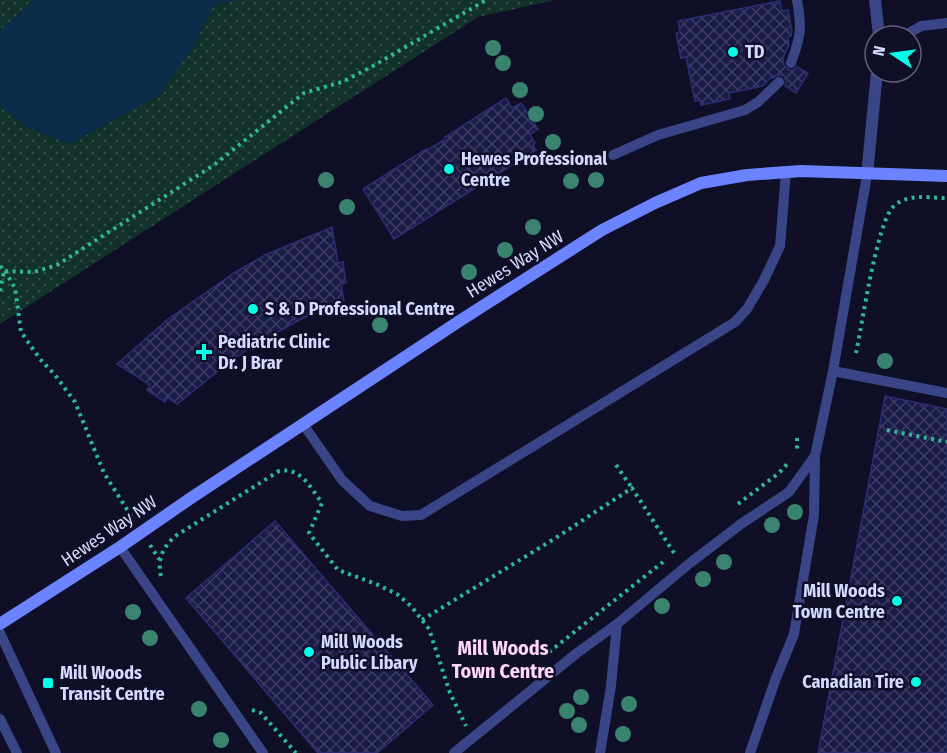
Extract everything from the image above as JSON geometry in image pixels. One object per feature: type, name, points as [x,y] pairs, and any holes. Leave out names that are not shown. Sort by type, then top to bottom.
[{"type":"street","points":[[875,0],[878,24]]},
{"type":"street","points":[[867,175],[876,84]]},
{"type":"street","name":"Hewes Way NW","points":[[0,624],[120,547],[460,320],[602,231],[644,208],[701,183],[747,175],[786,172],[947,176]]},
{"type":"lane","points":[[791,63],[802,24],[798,0]]},
{"type":"lane","points":[[923,26],[947,23]]},
{"type":"lane","points":[[613,155],[658,135],[745,110],[758,102],[779,82]]},
{"type":"lane","points":[[303,424],[342,480],[370,506],[402,516],[421,515],[735,322],[747,309],[780,246],[786,172]]},
{"type":"lane","points":[[750,753],[794,634],[814,515],[815,456],[833,371],[867,175]]},
{"type":"lane","points":[[833,371],[947,393]]},
{"type":"lane","points":[[454,753],[699,556],[789,492],[815,456]]},
{"type":"lane","points":[[120,547],[263,753]]},
{"type":"lane","points":[[600,753],[611,686],[617,624]]},
{"type":"lane","points":[[0,633],[56,753]]},
{"type":"lane","points":[[0,719],[17,753]]},
{"type":"path","points":[[4,271],[34,272],[57,265],[214,165],[304,93],[342,82],[486,0]]},
{"type":"path","points":[[856,353],[881,229],[892,206],[909,197],[947,198]]},
{"type":"path","points":[[0,267],[15,288],[21,332],[75,402],[104,472],[130,516]]},
{"type":"path","points":[[0,291],[4,271]]},
{"type":"path","points":[[887,430],[947,442]]},
{"type":"path","points":[[735,506],[779,472],[797,453],[797,438]]},
{"type":"path","points":[[616,465],[674,554]]},
{"type":"path","points":[[161,580],[159,570],[167,543],[279,471],[295,471],[304,478],[322,502],[309,533],[338,570],[397,594],[411,606],[429,629],[450,693],[466,726]]},
{"type":"path","points":[[422,620],[632,488]]},
{"type":"path","points":[[547,654],[683,547]]},
{"type":"path","points":[[246,706],[261,713],[296,753]]},
{"type":"green space","points":[[0,0],[555,0],[478,17],[0,324]]},
{"type":"water","points":[[34,0],[235,0],[214,5],[191,51],[158,96],[70,144],[26,127],[0,106],[0,30]]},
{"type":"building","name":"TD","points":[[780,1],[782,11],[788,10],[792,31],[791,36],[788,37],[789,45],[783,58],[784,65],[789,70],[797,67],[808,73],[796,93],[785,86],[784,76],[778,75],[771,77],[763,86],[729,93],[730,99],[701,105],[700,100],[695,101],[686,57],[681,58],[676,33],[680,32],[678,21]]},
{"type":"building","name":"Hewes Professional Centre","points":[[506,98],[512,108],[521,103],[538,129],[530,135],[536,150],[394,239],[363,189],[444,140],[445,137]]},
{"type":"building","name":"S & D Professional Centre","points":[[332,227],[338,263],[343,262],[346,283],[341,284],[344,301],[305,317],[254,345],[177,404],[168,398],[165,402],[147,390],[150,385],[117,364],[168,319],[234,273],[265,255]]},
{"type":"building","name":"Mill Woods Town Centre","points":[[885,396],[947,409],[947,753],[818,753]]},
{"type":"building","name":"Mill Woods Public Libary","points":[[275,521],[433,705],[377,753],[318,753],[186,598]]},
{"type":"place","name":"TD","points":[[733,52]]},
{"type":"place","name":"Hewes Professional Centre","points":[[449,169]]},
{"type":"place","name":"S & D Professional Centre","points":[[253,309]]},
{"type":"place","name":"Pediatric Clinic Dr. J Brar","points":[[204,352]]},
{"type":"place","name":"Mill Woods Town Centre","points":[[897,601]]},
{"type":"place","name":"Mill Woods Public Libary","points":[[309,652]]},
{"type":"place","name":"Canadian Tire","points":[[916,682]]},
{"type":"place","name":"Mill Woods Transit Centre","points":[[48,683]]},
{"type":"district","name":"Mill Woods Town Centre","points":[[503,660]]}]
